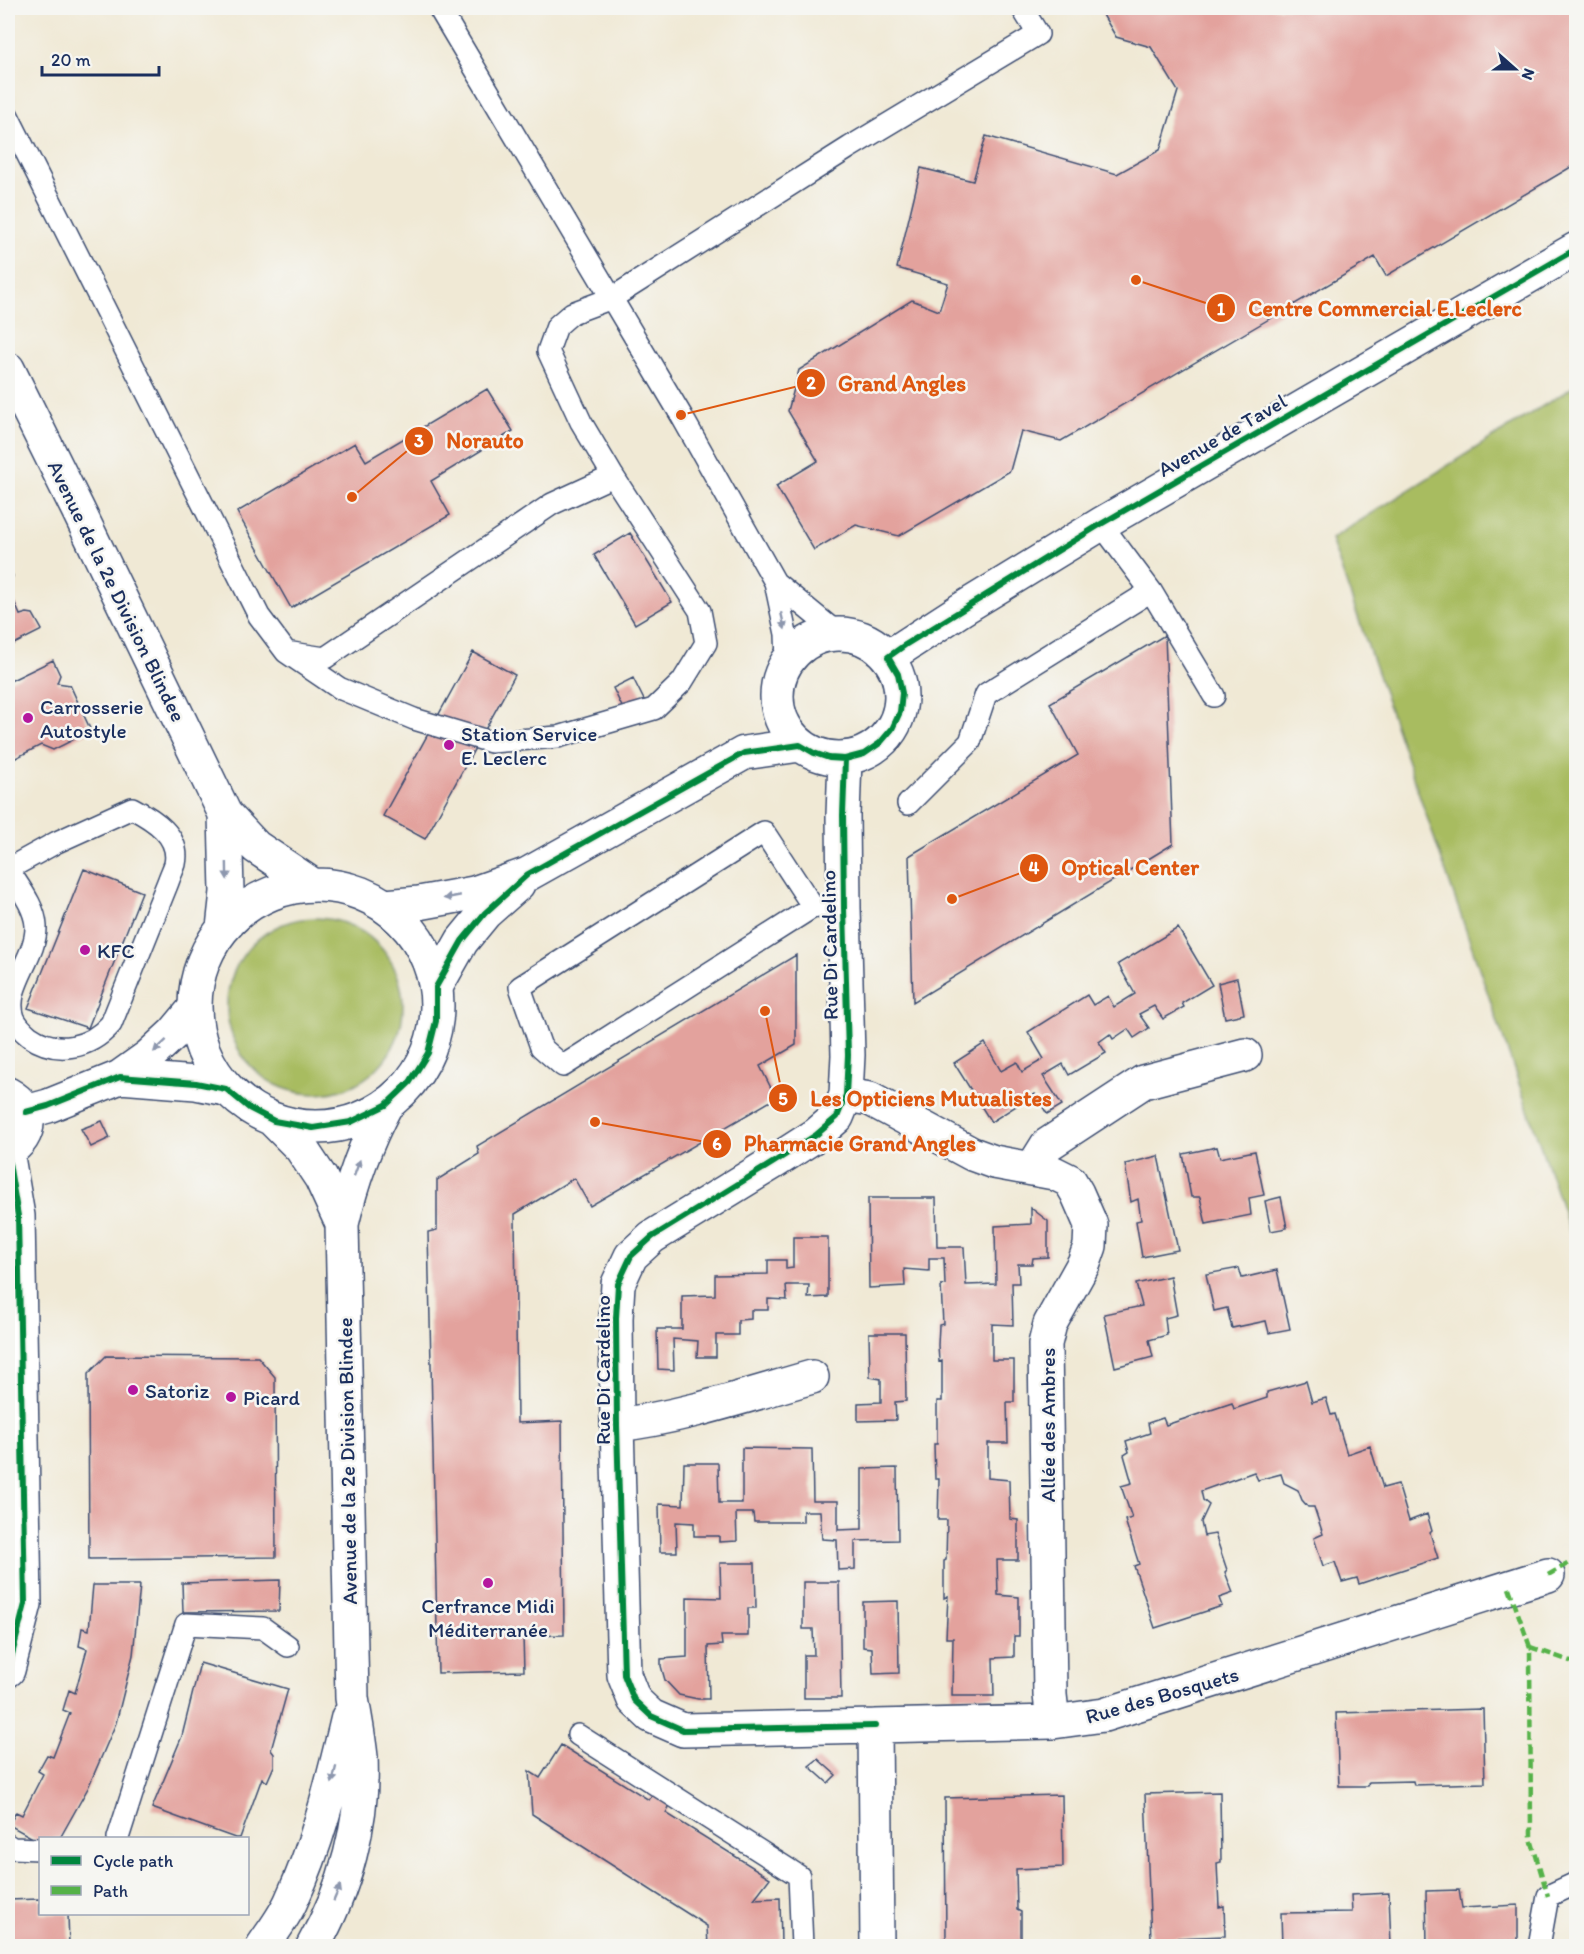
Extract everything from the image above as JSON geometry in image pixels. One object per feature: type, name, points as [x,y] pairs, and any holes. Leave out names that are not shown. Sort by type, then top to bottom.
[{"type":"street","name":"Avenue de Tavel","points":[[888,657],[1101,524],[1576,249]]},
{"type":"street","name":"Avenue de la 2e Division Blindee","points":[[8,369],[225,814],[256,846],[311,884]]},
{"type":"street","points":[[837,633],[856,636],[874,644],[888,657],[898,674],[902,693],[900,712],[892,729],[880,743],[864,754],[845,759],[829,758],[814,753],[800,745],[785,727],[778,704],[777,689],[788,661],[801,647],[818,638],[837,633]]},
{"type":"street","points":[[744,753],[778,704]]},
{"type":"street","points":[[385,906],[419,903],[474,893],[528,874],[744,753],[800,745]]},
{"type":"street","name":"Rue Di Cardelino","points":[[845,759],[843,815],[829,908],[848,1055],[846,1095],[837,1117],[816,1135],[652,1237],[631,1256],[618,1284],[616,1318],[624,1675],[634,1700],[651,1716],[683,1730],[875,1726]]},
{"type":"street","name":"Avenue de la 2e Division Blindee","points":[[223,928],[227,892],[225,814]]},
{"type":"street","points":[[435,987],[462,941],[485,913],[528,874]]},
{"type":"street","points":[[311,884],[337,886],[362,894],[385,906],[409,928],[415,937],[426,956],[435,987],[436,1021],[428,1053],[410,1082],[386,1105],[351,1122],[313,1128],[274,1121],[249,1108],[226,1089],[209,1065],[198,1038],[194,1009],[201,966],[223,928],[248,905],[278,890],[311,884]]},
{"type":"street","points":[[17,1103],[48,1106],[120,1077],[148,1057],[194,1009]]},
{"type":"street","points":[[1032,1169],[1047,1145],[1143,1082],[1245,1055]]},
{"type":"street","points":[[120,1077],[196,1083],[226,1089]]},
{"type":"street","name":"Allée des Ambres","points":[[846,1095],[870,1099],[972,1154],[994,1162],[1054,1173],[1070,1181],[1077,1192],[1090,1225],[1090,1246],[1084,1263],[1050,1324],[1045,1344],[1050,1695],[1053,1722]]},
{"type":"street","points":[[8,1151],[17,1145],[24,1135],[27,1124],[17,1103]]},
{"type":"street","name":"Avenue de la 2e Division Blindee","points":[[352,1698],[342,1224],[351,1186],[368,1140],[386,1105]]},
{"type":"street","name":"Avenue de la 2e Division Blindee","points":[[274,1121],[301,1148],[321,1178],[342,1224]]},
{"type":"street","points":[[8,1157],[18,1216],[25,1604],[8,1670]]},
{"type":"street","points":[[618,1425],[688,1412],[812,1377]]},
{"type":"street","name":"Rue des Bosquets","points":[[875,1726],[1053,1722],[1104,1715],[1548,1575]]},
{"type":"street","points":[[265,1943],[291,1901],[312,1850],[328,1801],[352,1698]]},
{"type":"street","points":[[313,1947],[347,1868],[358,1815],[361,1757],[352,1698]]},
{"type":"street","points":[[875,1726],[877,1947]]},
{"type":"lane","points":[[439,8],[681,415],[775,582],[786,634],[788,661]]},
{"type":"lane","points":[[8,116],[259,616],[286,652],[339,688],[414,719],[491,742],[558,736],[654,709],[682,681],[706,643],[700,611],[581,422],[548,351],[557,326],[572,313],[612,298],[850,147],[1038,34],[1022,8]]},
{"type":"lane","points":[[286,652],[325,658],[552,504],[613,476]]},
{"type":"lane","points":[[1101,524],[1151,591],[1214,696]]},
{"type":"lane","points":[[775,582],[837,633]]},
{"type":"lane","points":[[908,804],[970,742],[986,694],[1151,591]]},
{"type":"lane","points":[[132,808],[156,821],[175,848],[175,862],[111,1024],[102,1034],[80,1044],[55,1048],[39,1043],[23,1032],[15,1020],[10,1002],[34,940],[36,925],[31,908],[8,868],[57,842],[132,808]]},
{"type":"lane","points":[[764,832],[829,908],[563,1066],[541,1047],[520,987],[764,832]]},
{"type":"lane","points":[[119,1837],[186,1624],[263,1628],[288,1646]]},
{"type":"lane","points":[[578,1735],[799,1876],[802,1947]]},
{"type":"lane","points":[[8,1845],[12,1848],[39,1849]]},
{"type":"lane","points":[[1539,1947],[1548,1896],[1576,1883]]},
{"type":"green space","points":[[1576,385],[1576,1249],[1331,539]]},
{"type":"green space","points":[[315,918],[349,925],[364,933],[377,944],[388,957],[396,972],[403,1006],[396,1040],[388,1055],[377,1068],[364,1079],[349,1087],[315,1094],[281,1087],[266,1079],[253,1068],[242,1055],[234,1040],[227,1006],[234,972],[242,957],[253,944],[266,933],[281,925]]},
{"type":"building","points":[[1099,8],[1576,8],[1576,164],[1386,276],[1375,257],[1061,441],[1021,431],[1010,471],[899,536],[856,525],[814,550],[776,486],[818,461],[788,411],[799,370],[912,300],[939,311],[948,283],[897,268],[921,168],[973,181],[986,136],[1117,174],[1160,150],[1178,91],[1151,47],[1116,37]]},
{"type":"building","points":[[487,389],[513,431],[431,481],[450,515],[291,608],[237,512],[355,443],[366,461]]},
{"type":"building","points":[[630,533],[672,602],[635,624],[594,555]]},
{"type":"building","points":[[8,563],[13,576],[11,582],[8,583]]},
{"type":"building","points":[[8,587],[20,615],[33,614],[42,630],[8,647]]},
{"type":"building","points":[[1165,635],[1173,844],[913,1002],[909,856],[1078,755],[1050,703]]},
{"type":"building","name":"Station Service E. Leclerc","points":[[473,652],[515,675],[425,839],[383,816]]},
{"type":"building","points":[[53,660],[60,675],[57,683],[70,685],[91,731],[53,750],[41,745],[8,762],[8,682]]},
{"type":"building","points":[[633,678],[646,704],[626,715],[613,688]]},
{"type":"building","name":"KFC","points":[[84,869],[142,892],[88,1028],[28,1008]]},
{"type":"building","points":[[1178,928],[1212,985],[1182,1003],[1184,1007],[1163,1019],[1154,1006],[1139,1014],[1149,1028],[1134,1038],[1128,1029],[1113,1039],[1110,1034],[1099,1042],[1106,1053],[1069,1075],[1063,1064],[1043,1076],[1062,1105],[1047,1114],[1035,1094],[991,1122],[954,1063],[985,1043],[1001,1071],[1017,1062],[1022,1072],[1044,1059],[1028,1032],[1087,995],[1093,1005],[1108,996],[1114,1007],[1135,994],[1118,964]]},
{"type":"building","points":[[796,955],[796,1045],[760,1066],[776,1098],[590,1206],[574,1178],[515,1214],[517,1423],[562,1421],[564,1635],[523,1636],[524,1671],[438,1673],[428,1232],[437,1230],[437,1180],[479,1154],[477,1146]]},
{"type":"building","points":[[1237,978],[1244,1014],[1225,1018],[1218,983]]},
{"type":"building","points":[[102,1121],[110,1138],[91,1147],[81,1129]]},
{"type":"building","points":[[1217,1147],[1220,1158],[1255,1151],[1264,1195],[1249,1198],[1251,1215],[1206,1224],[1200,1197],[1191,1197],[1183,1154]]},
{"type":"building","points":[[1158,1156],[1178,1250],[1142,1257],[1136,1221],[1141,1220],[1138,1199],[1131,1202],[1125,1164]]},
{"type":"building","points":[[1281,1197],[1287,1228],[1271,1231],[1265,1201]]},
{"type":"building","points":[[868,1198],[936,1198],[937,1247],[964,1247],[966,1285],[996,1284],[995,1226],[1031,1224],[1031,1208],[1048,1221],[1048,1257],[1033,1258],[1032,1264],[1018,1264],[1019,1283],[1012,1283],[1013,1325],[992,1324],[992,1360],[1014,1360],[1014,1402],[1007,1402],[1008,1443],[988,1443],[988,1478],[1009,1480],[1010,1519],[1018,1520],[1018,1560],[997,1560],[998,1595],[1019,1597],[1019,1636],[1014,1636],[1014,1657],[993,1658],[994,1696],[952,1696],[953,1638],[946,1638],[948,1596],[944,1598],[947,1520],[938,1520],[939,1479],[935,1479],[934,1444],[937,1444],[937,1401],[942,1401],[942,1361],[939,1362],[938,1345],[939,1325],[943,1324],[941,1286],[945,1285],[944,1258],[929,1258],[929,1271],[904,1269],[905,1286],[869,1288]]},
{"type":"building","points":[[793,1237],[828,1237],[828,1297],[808,1298],[809,1285],[786,1285],[787,1300],[768,1299],[768,1310],[751,1310],[751,1319],[738,1320],[738,1335],[716,1335],[716,1357],[697,1357],[698,1341],[673,1339],[674,1370],[658,1369],[657,1329],[682,1329],[682,1296],[715,1295],[715,1275],[768,1274],[768,1260],[786,1260],[786,1269],[793,1268]]},
{"type":"building","points":[[1239,1268],[1242,1278],[1277,1270],[1290,1329],[1269,1333],[1266,1321],[1232,1328],[1227,1308],[1214,1311],[1206,1274]]},
{"type":"building","points":[[1170,1276],[1177,1315],[1165,1318],[1167,1335],[1149,1340],[1153,1357],[1115,1367],[1104,1314],[1142,1306],[1136,1284]]},
{"type":"building","points":[[869,1333],[905,1333],[906,1401],[895,1402],[896,1420],[858,1421],[858,1403],[881,1402],[881,1379],[870,1377]]},
{"type":"building","points":[[106,1356],[258,1357],[275,1377],[276,1557],[89,1559],[88,1374]]},
{"type":"building","points":[[1306,1381],[1312,1402],[1326,1398],[1331,1415],[1335,1414],[1347,1454],[1370,1446],[1383,1488],[1398,1484],[1409,1521],[1427,1514],[1438,1558],[1359,1584],[1357,1578],[1342,1582],[1335,1562],[1323,1566],[1314,1538],[1323,1534],[1314,1507],[1308,1507],[1298,1490],[1284,1483],[1281,1474],[1258,1480],[1254,1472],[1201,1491],[1203,1500],[1209,1505],[1201,1522],[1204,1536],[1215,1534],[1233,1593],[1219,1598],[1222,1606],[1155,1628],[1134,1566],[1139,1564],[1125,1520],[1132,1518],[1121,1486],[1132,1483],[1124,1455],[1129,1452],[1126,1441],[1150,1433],[1148,1423],[1163,1418],[1166,1425],[1232,1403],[1234,1409],[1267,1398],[1267,1392]]},
{"type":"building","points":[[742,1448],[812,1449],[813,1501],[838,1501],[838,1530],[862,1529],[862,1469],[897,1468],[898,1540],[855,1541],[855,1569],[838,1570],[837,1540],[822,1539],[820,1511],[803,1511],[803,1522],[754,1522],[753,1513],[736,1513],[737,1541],[719,1542],[719,1536],[694,1536],[694,1523],[676,1522],[677,1552],[660,1552],[659,1504],[683,1505],[684,1463],[718,1463],[719,1503],[742,1503]]},
{"type":"building","points":[[720,1563],[755,1563],[756,1608],[748,1608],[748,1636],[721,1636],[722,1645],[708,1646],[709,1699],[679,1695],[665,1680],[661,1659],[687,1657],[687,1597],[721,1598]]},
{"type":"building","points":[[280,1580],[279,1611],[183,1612],[182,1583]]},
{"type":"building","points":[[803,1582],[839,1582],[841,1698],[804,1698],[804,1655],[814,1655],[813,1629],[803,1629]]},
{"type":"building","points":[[93,1585],[140,1585],[133,1655],[116,1723],[88,1788],[61,1837],[39,1837],[39,1841],[9,1825],[16,1812],[22,1815],[43,1774],[38,1771],[47,1755],[53,1757],[70,1713],[63,1710],[69,1690],[75,1693],[87,1649],[79,1646],[82,1628],[89,1630]]},
{"type":"building","points":[[898,1601],[899,1673],[873,1674],[872,1648],[863,1647],[863,1602]]},
{"type":"building","points":[[200,1663],[288,1689],[271,1750],[274,1754],[274,1766],[267,1782],[262,1778],[240,1837],[232,1837],[152,1808],[182,1736]]},
{"type":"building","points":[[1483,1709],[1485,1783],[1414,1785],[1413,1781],[1369,1782],[1367,1786],[1339,1786],[1336,1713]]},
{"type":"building","points":[[561,1745],[649,1800],[653,1794],[670,1805],[666,1813],[770,1878],[754,1899],[780,1898],[781,1946],[708,1946],[707,1926],[532,1814],[529,1771],[540,1778]]},
{"type":"building","points":[[818,1759],[836,1775],[828,1783],[809,1766]]},
{"type":"building","points":[[1220,1792],[1221,1862],[1217,1863],[1219,1907],[1224,1906],[1225,1936],[1151,1939],[1145,1794]]},
{"type":"building","points":[[1062,1795],[1063,1867],[1016,1869],[1017,1910],[1021,1912],[1021,1943],[946,1945],[945,1798]]},
{"type":"building","points":[[1459,1890],[1462,1908],[1518,1905],[1518,1943],[1427,1945],[1426,1891]]},
{"type":"building","points":[[1389,1893],[1391,1946],[1282,1946],[1281,1913],[1352,1912],[1351,1895]]},
{"type":"building","points":[[39,1899],[39,1915],[68,1915],[69,1946],[8,1946],[8,1900]]},
{"type":"marked path","points":[[1548,1575],[1576,1559]]},
{"type":"marked path","points":[[1509,1588],[1530,1647],[1531,1839],[1548,1896]]},
{"type":"marked path","points":[[1530,1647],[1576,1663]]},
{"type":"cycle path","points":[[26,1112],[48,1106],[120,1077],[196,1083],[226,1089],[249,1108],[274,1121],[313,1128],[351,1122],[386,1105],[410,1082],[428,1053],[436,1021],[436,987],[462,941],[485,913],[528,874],[744,753],[800,745],[829,758],[845,759],[864,754],[880,743],[892,729],[900,712],[902,693],[898,674],[888,657],[1101,524],[1576,249]]},
{"type":"cycle path","points":[[845,759],[843,815],[848,1055],[846,1095],[837,1117],[816,1135],[652,1237],[631,1256],[618,1284],[617,1425],[624,1675],[634,1700],[651,1716],[683,1730],[875,1726]]},
{"type":"cycle path","points":[[8,1157],[18,1216],[25,1604],[8,1670]]},
{"type":"place","name":"Centre Commercial E.Leclerc","points":[[1136,280]]},
{"type":"place","name":"Grand Angles","points":[[681,415]]},
{"type":"place","name":"Norauto","points":[[352,497]]},
{"type":"place","name":"Carrosserie Autostyle","points":[[28,718]]},
{"type":"place","name":"Station Service E. Leclerc","points":[[449,745]]},
{"type":"place","name":"Optical Center","points":[[952,899]]},
{"type":"place","name":"KFC","points":[[85,950]]},
{"type":"place","name":"Les Opticiens Mutualistes","points":[[765,1011]]},
{"type":"place","name":"Pharmacie Grand Angles","points":[[595,1122]]},
{"type":"place","name":"Satoriz","points":[[133,1390]]},
{"type":"place","name":"Picard","points":[[231,1397]]},
{"type":"place","name":"Cerfrance Midi Méditerranée","points":[[488,1583]]}]
